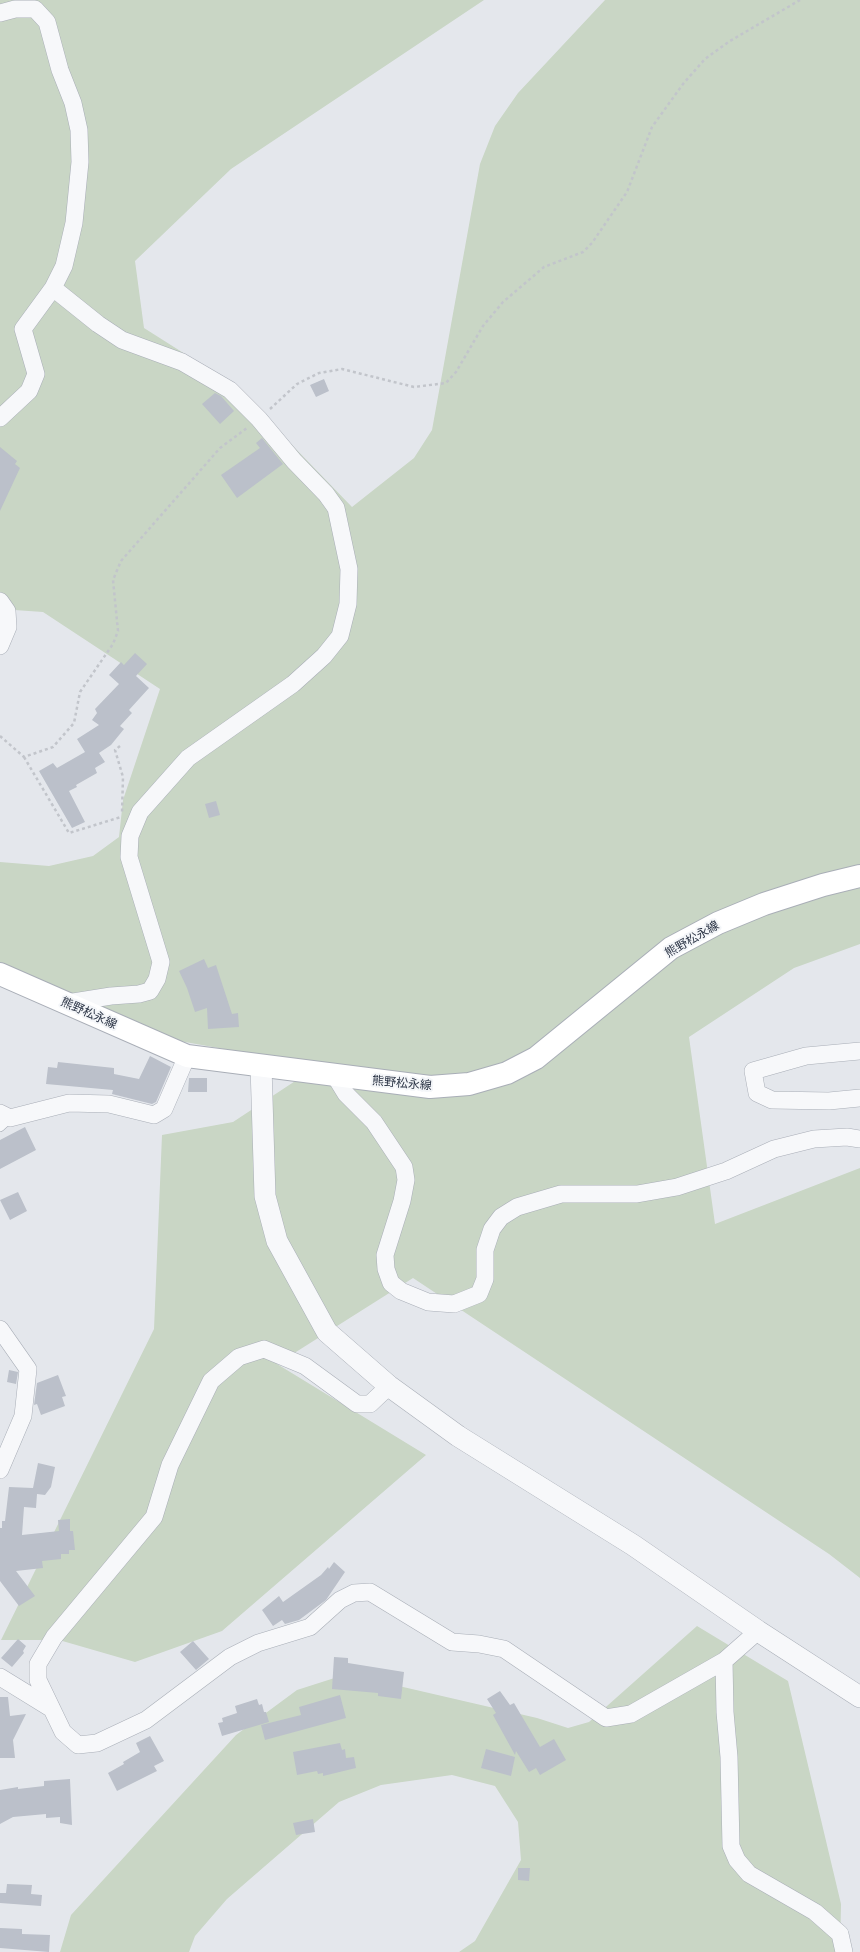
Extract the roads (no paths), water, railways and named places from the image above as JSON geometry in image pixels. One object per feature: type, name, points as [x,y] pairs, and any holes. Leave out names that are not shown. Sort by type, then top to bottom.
[{"type":"main road","name":"熊野松永線","points":[[0,974],[187,1056],[430,1087],[469,1084],[507,1073],[536,1058],[671,948],[718,923],[764,904],[823,885],[860,876]]},
{"type":"street","points":[[0,13],[14,9],[35,9],[47,22],[60,70],[73,103],[79,130],[80,162],[74,224],[64,266],[53,288],[23,329],[36,374],[29,391],[0,418]]},
{"type":"street","points":[[53,288],[98,324],[122,340],[182,362],[230,390],[259,419],[294,461],[326,494],[336,508],[349,569],[348,604],[340,636],[324,656],[293,684],[188,758],[140,812],[130,836],[129,857],[161,962],[157,979],[150,991],[139,994],[111,996],[67,1003]]},
{"type":"street","points":[[0,601],[7,611],[8,627],[0,646]]},
{"type":"street","points":[[860,1051],[806,1056],[754,1071],[757,1093],[772,1100],[828,1101],[860,1098]]},
{"type":"street","points":[[3,1119],[69,1103],[109,1104],[154,1115],[164,1109],[187,1056]]},
{"type":"street","points":[[261,1066],[265,1196],[277,1241],[327,1332],[389,1386],[458,1436],[633,1544],[758,1631],[860,1697]]},
{"type":"street","points":[[335,1076],[346,1094],[374,1122],[404,1168],[406,1180],[402,1201],[385,1255],[386,1269],[391,1283],[401,1291],[428,1302],[454,1304],[479,1294],[485,1279],[485,1250],[492,1229],[501,1217],[517,1207],[561,1194],[637,1194],[678,1187],[726,1171],[774,1149],[814,1139],[847,1136],[860,1139]]},
{"type":"street","points":[[0,1329],[28,1369],[23,1416],[0,1470]]},
{"type":"street","points":[[389,1386],[370,1404],[357,1404],[305,1366],[264,1349],[239,1357],[211,1381],[170,1465],[154,1517],[54,1637],[38,1664],[38,1680],[63,1732],[78,1745],[97,1743],[146,1720],[230,1657],[258,1643],[310,1627],[340,1600],[354,1593],[370,1592],[452,1642],[479,1644],[504,1649],[606,1718],[631,1714],[724,1661],[758,1631]]},
{"type":"street","points":[[724,1661],[725,1712],[729,1756],[731,1846],[737,1860],[749,1874],[815,1912],[840,1934],[844,1952]]},
{"type":"street","points":[[0,1677],[52,1709]]}]
